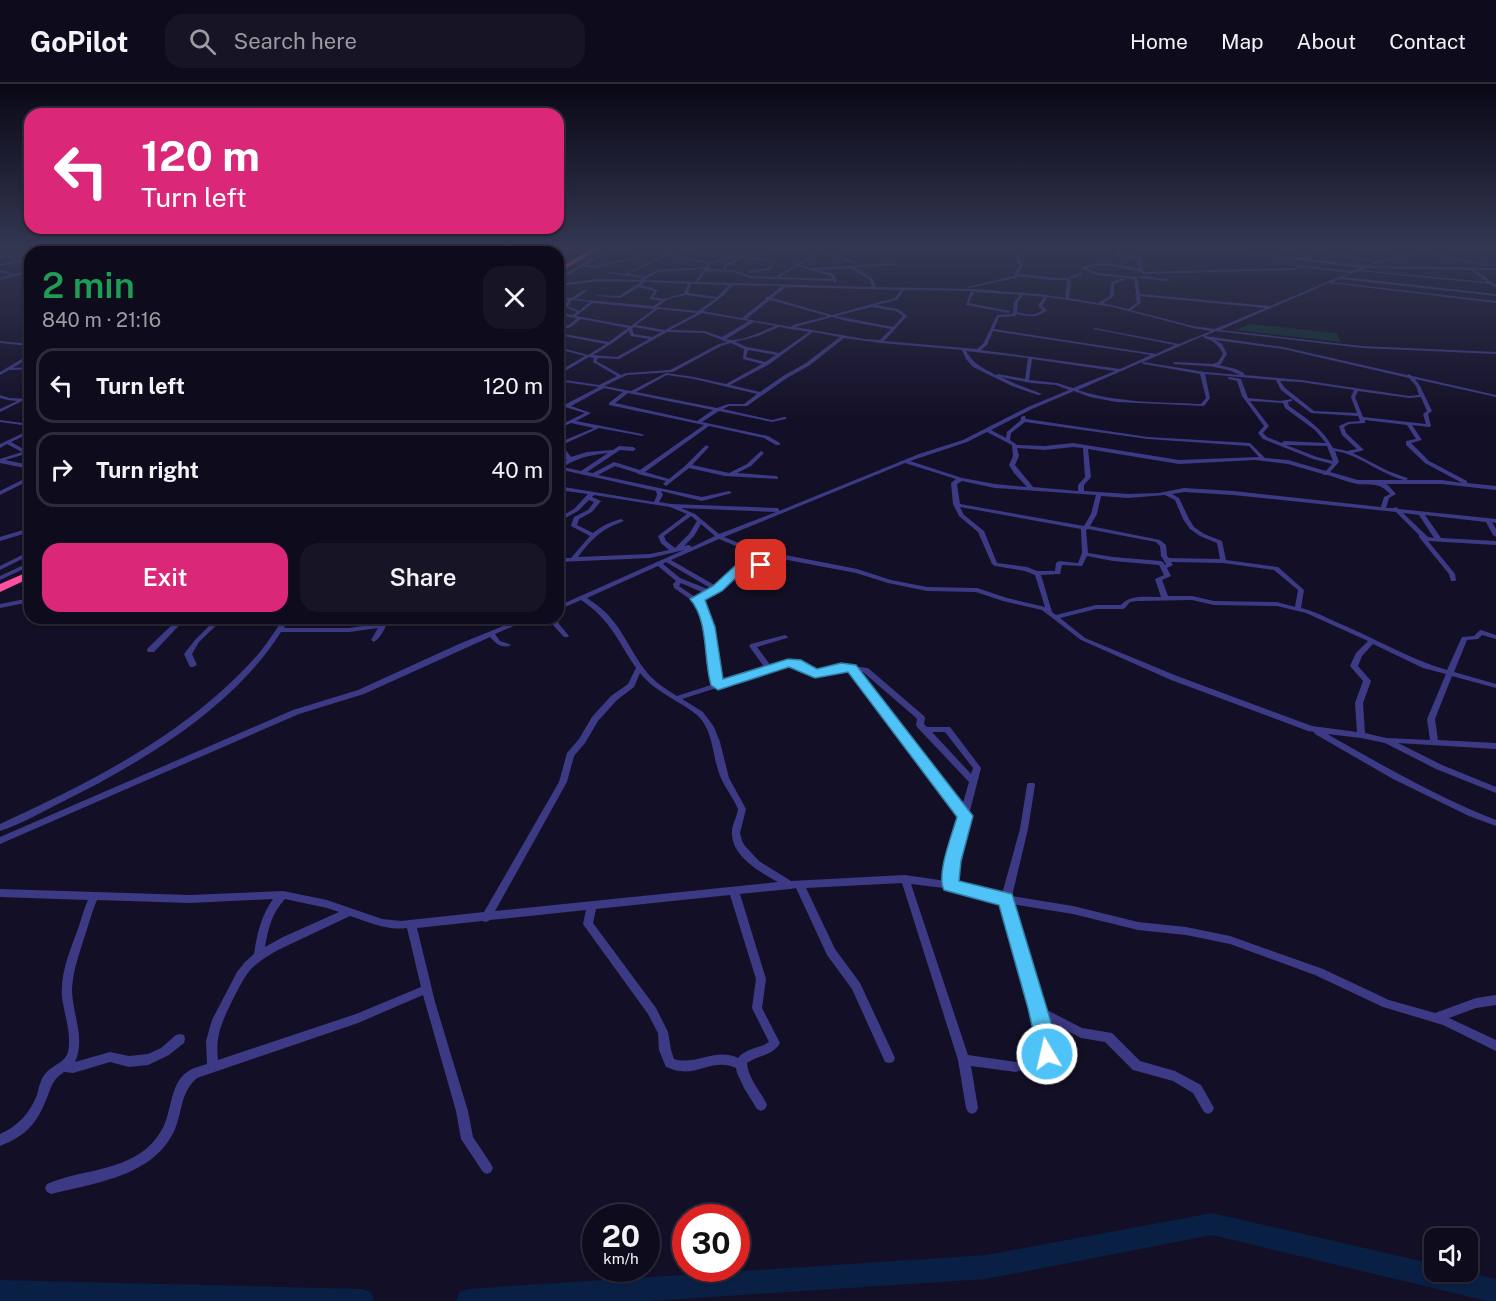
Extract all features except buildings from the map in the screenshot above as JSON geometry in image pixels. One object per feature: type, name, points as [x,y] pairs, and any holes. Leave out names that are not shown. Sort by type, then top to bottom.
[{"type":"highway","points":[[0,589],[24,577]]},
{"type":"street","points":[[567,305],[579,312]]},
{"type":"street","points":[[573,317],[588,305]]},
{"type":"street","points":[[621,305],[700,312],[842,337],[1030,357],[1121,370]]},
{"type":"street","points":[[564,369],[610,343],[660,305]]},
{"type":"street","points":[[564,350],[588,356],[618,358],[709,305]]},
{"type":"street","points":[[743,319],[759,305]]},
{"type":"street","points":[[792,305],[832,316],[896,328]]},
{"type":"street","points":[[789,327],[874,305]]},
{"type":"street","points":[[971,305],[1034,316],[1045,310],[1041,305]]},
{"type":"street","points":[[1016,305],[1016,313]]},
{"type":"street","points":[[1104,305],[1132,309],[1193,327],[1217,331],[1355,346],[1496,353]]},
{"type":"street","points":[[1132,309],[1130,307],[1135,305]]},
{"type":"street","points":[[1239,305],[1273,308]]},
{"type":"street","points":[[564,560],[650,556],[675,551],[719,537],[937,449],[964,441],[1024,411],[1280,305]]},
{"type":"street","points":[[870,306],[897,310],[905,315],[896,328],[881,342]]},
{"type":"street","points":[[976,351],[985,345],[998,316],[1016,313]]},
{"type":"street","points":[[564,316],[632,327],[702,332],[724,338],[746,348],[779,354]]},
{"type":"street","points":[[564,328],[580,318]]},
{"type":"street","points":[[724,338],[753,321]]},
{"type":"street","points":[[567,405],[620,376],[671,371],[712,348],[780,325]]},
{"type":"street","points":[[632,327],[632,335],[654,339]]},
{"type":"street","points":[[1095,329],[1181,345]]},
{"type":"street","points":[[991,330],[1158,355],[1171,363],[1233,369],[1245,376]]},
{"type":"street","points":[[726,386],[766,364],[813,331]]},
{"type":"street","points":[[564,335],[610,343]]},
{"type":"street","points":[[697,423],[717,409],[729,405],[743,406],[808,364],[842,337]]},
{"type":"street","points":[[1201,337],[1283,348],[1496,396]]},
{"type":"street","points":[[1194,370],[1220,363],[1225,354],[1221,345],[1211,339]]},
{"type":"street","points":[[1191,341],[1227,340]]},
{"type":"street","points":[[0,342],[24,344]]},
{"type":"street","points":[[746,348],[744,358],[766,364]]},
{"type":"street","points":[[964,350],[974,365],[1014,385],[1040,394]]},
{"type":"street","points":[[596,357],[594,361],[620,376]]},
{"type":"street","points":[[1027,381],[1030,357]]},
{"type":"street","points":[[0,374],[24,360]]},
{"type":"street","points":[[1139,363],[1194,370],[1238,380],[1247,399],[1267,426],[1260,433],[1271,442],[1335,463]]},
{"type":"street","points":[[564,366],[568,366]]},
{"type":"street","points":[[8,369],[24,368]]},
{"type":"street","points":[[656,372],[761,394]]},
{"type":"street","points":[[1204,373],[1276,379],[1409,397],[1422,396]]},
{"type":"street","points":[[998,375],[1041,383],[1056,383],[1100,398],[1125,402],[1202,405],[1208,397],[1204,373]]},
{"type":"street","points":[[666,374],[629,392],[610,405],[766,437],[778,444]]},
{"type":"street","points":[[1276,379],[1283,389],[1314,413],[1429,426],[1425,414],[1430,411],[1418,386],[1409,375]]},
{"type":"street","points":[[564,381],[772,421],[784,418]]},
{"type":"street","points":[[1041,383],[1040,394],[1045,402]]},
{"type":"street","points":[[1349,452],[1361,450],[1344,434],[1341,426],[1347,423],[1362,423],[1353,397],[1356,390]]},
{"type":"street","points":[[0,396],[24,400]]},
{"type":"street","points":[[1247,399],[1298,400]]},
{"type":"street","points":[[0,411],[24,401]]},
{"type":"street","points":[[1285,401],[1287,407],[1322,432],[1335,463]]},
{"type":"street","points":[[564,404],[589,411],[588,415],[564,426]]},
{"type":"street","points":[[1024,411],[1024,420]]},
{"type":"street","points":[[1008,440],[1012,428],[1024,420],[1152,439],[1248,444],[1250,441],[1330,447],[1349,452],[1401,478],[1421,483]]},
{"type":"street","points":[[0,421],[24,424]]},
{"type":"street","points":[[564,422],[642,435]]},
{"type":"street","points":[[640,473],[708,425]]},
{"type":"street","points":[[1409,425],[1419,440],[1408,442],[1408,444],[1423,459],[1471,485]]},
{"type":"street","points":[[564,442],[597,428]]},
{"type":"street","points":[[987,430],[1008,440],[1015,447],[1016,456],[1013,468],[1028,482],[1030,489]]},
{"type":"street","points":[[4,444],[24,434]]},
{"type":"street","points":[[4,444],[24,438]]},
{"type":"street","points":[[4,444],[20,447],[24,445]]},
{"type":"street","points":[[1248,444],[1263,459]]},
{"type":"street","points":[[1015,447],[1040,448],[1061,445],[1085,447],[1179,462],[1244,457],[1288,462],[1355,481],[1496,488]]},
{"type":"street","points":[[20,447],[24,453]]},
{"type":"street","points":[[583,472],[613,452],[624,447],[633,449]]},
{"type":"street","points":[[658,490],[689,466],[706,447]]},
{"type":"street","points":[[1081,492],[1081,485],[1088,477],[1085,447]]},
{"type":"street","points":[[564,463],[587,454],[613,452]]},
{"type":"street","points":[[731,474],[749,465],[761,453]]},
{"type":"street","points":[[564,454],[570,459]]},
{"type":"street","points":[[0,461],[24,460]]},
{"type":"street","points":[[0,461],[24,460]]},
{"type":"street","points":[[906,462],[961,479],[995,486],[1135,496],[1184,490],[1233,493],[1496,521]]},
{"type":"street","points":[[1326,474],[1335,463]]},
{"type":"street","points":[[594,475],[614,464],[670,481]]},
{"type":"street","points":[[689,466],[731,474],[776,478]]},
{"type":"street","points":[[564,468],[617,482],[702,499],[729,493]]},
{"type":"street","points":[[961,479],[954,483],[956,504],[962,516],[981,531],[996,564],[1037,573],[1058,573],[1059,563],[1079,565],[1084,554],[1083,531],[1096,510],[1099,494]]},
{"type":"street","points":[[0,493],[24,481]]},
{"type":"street","points":[[603,495],[617,482]]},
{"type":"street","points":[[1374,482],[1392,491],[1383,508]]},
{"type":"street","points":[[564,489],[591,496],[603,495],[671,506],[789,509]]},
{"type":"street","points":[[656,503],[660,495],[658,490]]},
{"type":"street","points":[[1165,494],[1177,499],[1184,518],[1198,532],[1220,542],[1223,561]]},
{"type":"street","points":[[564,517],[576,510],[591,496]]},
{"type":"street","points":[[591,496],[598,501],[590,511],[576,518],[574,526],[594,536]]},
{"type":"street","points":[[956,504],[1158,541],[1163,545],[1168,576],[1158,579],[1165,598]]},
{"type":"street","points":[[671,506],[690,514],[719,537],[752,551],[927,589],[977,590],[1049,611],[1074,633],[1093,644],[1134,659],[1184,682],[1311,729],[1396,777],[1472,814],[1496,823]]},
{"type":"street","points":[[1396,509],[1452,574],[1454,580]]},
{"type":"street","points":[[1420,512],[1439,540]]},
{"type":"street","points":[[675,551],[663,542],[661,536],[690,514]]},
{"type":"street","points":[[1488,520],[1496,535]]},
{"type":"street","points":[[573,559],[606,525],[621,521]]},
{"type":"street","points":[[675,551],[692,535],[699,522]]},
{"type":"street","points":[[0,539],[24,532]]},
{"type":"street","points":[[1420,535],[1426,539],[1496,543]]},
{"type":"street","points":[[564,605],[668,561],[702,543]]},
{"type":"street","points":[[1084,554],[1113,559],[1166,563],[1223,561],[1279,569],[1301,590],[1302,599],[1298,609]]},
{"type":"street","points":[[696,599],[714,591],[740,568],[761,565],[770,555]]},
{"type":"street","points":[[0,568],[24,556]]},
{"type":"street","points":[[668,561],[714,591]]},
{"type":"street","points":[[660,564],[681,580],[714,591]]},
{"type":"street","points":[[0,578],[24,567]]},
{"type":"street","points":[[1037,573],[1041,579],[1049,611]]},
{"type":"street","points":[[681,580],[676,586],[702,603],[709,627],[712,668],[718,685]]},
{"type":"street","points":[[581,597],[608,617],[640,667],[655,685],[702,717],[711,729],[717,743],[722,772],[742,809],[735,836],[740,845],[764,871],[795,884],[831,952],[856,986],[889,1058]]},
{"type":"street","points":[[1056,617],[1096,607],[1124,607],[1128,601],[1137,599],[1192,598],[1223,603],[1272,603],[1298,609],[1426,666],[1496,686]]},
{"type":"street","points":[[0,606],[24,601]]},
{"type":"street","points":[[151,650],[177,624]]},
{"type":"street","points":[[193,665],[188,654],[191,648],[215,624]]},
{"type":"street","points":[[0,828],[132,762],[163,743],[230,687],[261,656],[283,624]]},
{"type":"street","points":[[279,630],[341,631],[372,624]]},
{"type":"street","points":[[374,640],[383,624]]},
{"type":"street","points":[[0,841],[296,712],[361,692],[515,624]]},
{"type":"street","points":[[556,624],[566,636]]},
{"type":"street","points":[[1435,743],[1431,719],[1464,638],[1476,639],[1481,632],[1496,637]]},
{"type":"street","points":[[491,634],[498,642],[507,645]]},
{"type":"street","points":[[769,669],[753,646],[784,637]]},
{"type":"street","points":[[1361,735],[1359,703],[1367,681],[1354,666],[1359,655],[1372,641]]},
{"type":"street","points":[[677,698],[792,662],[815,673],[841,667],[869,672],[921,718],[920,725],[972,781]]},
{"type":"street","points":[[486,918],[563,782],[570,755],[582,741],[595,719],[614,698],[631,685],[640,667]]},
{"type":"street","points":[[852,668],[965,816]]},
{"type":"street","points":[[926,730],[947,729],[976,767],[952,861],[950,886]]},
{"type":"street","points":[[1311,729],[1379,738],[1496,746]]},
{"type":"street","points":[[1379,738],[1439,767],[1496,790]]},
{"type":"street","points":[[964,1060],[1016,1067],[1046,1055],[1047,1042],[1006,899],[1024,829],[1031,784]]},
{"type":"street","points":[[905,879],[964,1060],[972,1108]]},
{"type":"street","points":[[0,893],[190,899],[283,895],[327,904],[382,923],[411,925],[795,884],[905,879],[1073,910],[1138,926],[1186,931],[1230,940],[1319,972],[1387,1004],[1460,1027],[1496,1046]]},
{"type":"street","points":[[734,891],[761,979],[757,1008],[775,1043],[771,1048],[747,1055],[741,1065],[744,1080],[761,1106]]},
{"type":"street","points":[[259,957],[270,907],[283,895]]},
{"type":"street","points":[[0,1140],[20,1131],[26,1125],[34,1115],[49,1077],[68,1063],[74,1050],[67,987],[94,897]]},
{"type":"street","points":[[592,906],[588,924],[652,1011],[663,1032],[665,1050],[670,1063],[680,1066],[728,1058],[741,1065]]},
{"type":"street","points":[[213,1066],[210,1044],[214,1025],[241,975],[252,962],[349,912]]},
{"type":"street","points":[[411,925],[462,1111],[467,1139],[487,1168]]},
{"type":"street","points":[[51,1188],[142,1160],[155,1149],[168,1131],[176,1109],[178,1093],[185,1080],[193,1074],[358,1018],[427,989]]},
{"type":"street","points":[[1435,1018],[1476,1003],[1496,1000]]},
{"type":"street","points":[[1039,1011],[1082,1033],[1108,1036],[1137,1066],[1175,1076],[1197,1089],[1205,1098],[1208,1108]]},
{"type":"street","points":[[62,1067],[73,1068],[110,1057],[120,1062],[130,1063],[154,1059],[173,1047],[180,1039]]},
{"type":"green space","points":[[1250,324],[1336,333],[1341,342],[1235,330]]},
{"type":"waterway","points":[[468,1301],[986,1267],[1212,1224],[1496,1291]]},
{"type":"waterway","points":[[0,1292],[362,1301]]},
{"type":"route","points":[[761,565],[740,568],[717,589],[696,599],[702,603],[709,627],[712,639],[712,668],[718,685],[788,663],[797,663],[810,672],[818,674],[841,667],[852,668],[965,816],[952,861],[950,886],[1006,899],[1047,1042],[1047,1054]]}]
